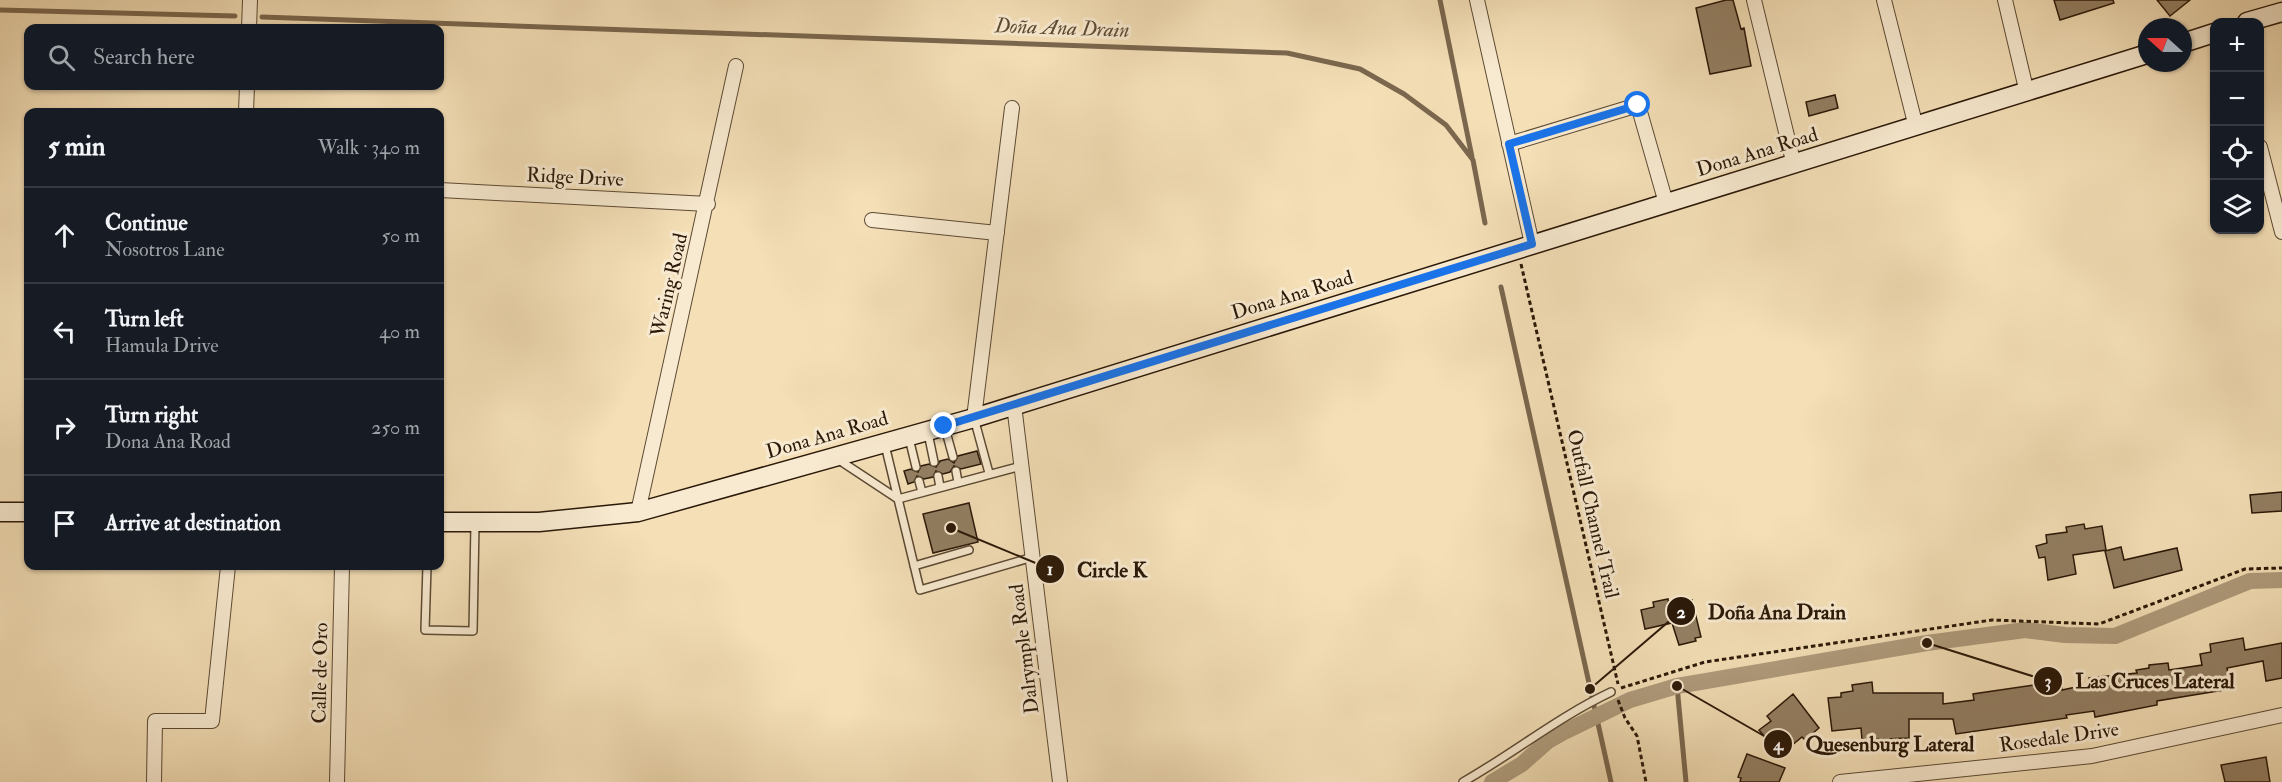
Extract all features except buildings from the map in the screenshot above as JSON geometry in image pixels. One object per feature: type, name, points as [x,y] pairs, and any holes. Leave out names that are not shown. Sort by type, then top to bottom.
[{"type":"street","points":[[249,24],[250,0]]},
{"type":"street","points":[[1477,0],[1509,144],[1525,246]]},
{"type":"street","points":[[1754,0],[1794,165]]},
{"type":"street","points":[[1884,0],[1916,127]]},
{"type":"street","points":[[2005,0],[2027,93]]},
{"type":"street","points":[[2261,18],[2282,12]]},
{"type":"street","points":[[2192,40],[2210,34]]},
{"type":"street","name":"Dona Ana Road","points":[[444,522],[538,522],[638,512],[974,418],[2138,57]]},
{"type":"street","name":"Waring Road","points":[[638,512],[708,204],[736,66]]},
{"type":"street","points":[[246,108],[247,90]]},
{"type":"street","points":[[1509,144],[1638,105],[1666,203]]},
{"type":"street","points":[[974,418],[1012,108]]},
{"type":"street","points":[[2264,165],[2282,232]]},
{"type":"street","name":"Ridge Drive","points":[[444,190],[708,204]]},
{"type":"street","points":[[872,220],[997,233]]},
{"type":"street","name":"Dalrymple Road","points":[[1014,405],[1060,782]]},
{"type":"street","points":[[0,512],[24,512]]},
{"type":"street","points":[[154,782],[155,721],[212,721],[228,570]]},
{"type":"street","name":"Calle de Oro","points":[[338,782],[342,570]]},
{"type":"street","name":"Rosedale Drive","points":[[1840,782],[2092,756],[2282,715]]},
{"type":"lane","points":[[974,418],[988,473]]},
{"type":"lane","points":[[936,428],[952,457]]},
{"type":"lane","points":[[934,462],[936,428]]},
{"type":"lane","points":[[908,436],[916,467]]},
{"type":"lane","points":[[885,443],[920,590],[1033,557]]},
{"type":"lane","points":[[835,457],[898,499],[988,473],[1022,466]]},
{"type":"lane","points":[[956,471],[958,482]]},
{"type":"lane","points":[[938,476],[940,487]]},
{"type":"lane","points":[[919,481],[922,492]]},
{"type":"lane","points":[[427,570],[425,630],[473,631],[475,522]]},
{"type":"lane","points":[[914,566],[969,550]]},
{"type":"lane","points":[[1463,782],[1500,761],[1571,711],[1614,691]]},
{"type":"path","name":"Outfall Channel Trail","points":[[1525,246],[1604,633],[1616,670],[1614,691],[1621,709],[1637,736],[1646,782]]},
{"type":"path","points":[[1614,691],[1705,662],[1992,620],[2099,624],[2245,569],[2282,568]]},
{"type":"waterway","points":[[1440,0],[1472,157]]},
{"type":"waterway","name":"Doña Ana Drain","points":[[0,10],[235,16]]},
{"type":"waterway","name":"Doña Ana Drain","points":[[262,17],[1287,53],[1360,69],[1404,94],[1446,125],[1473,160],[1485,223]]},
{"type":"waterway","name":"Doña Ana Drain","points":[[1501,287],[1611,782]]},
{"type":"waterway","points":[[1492,782],[1522,764],[1548,741],[1564,732],[1630,700],[1677,686],[1927,643],[2025,630],[2065,635],[2115,636],[2250,581],[2282,580]]},
{"type":"waterway","points":[[1677,686],[1686,782]]},
{"type":"place","name":"Circle K","points":[[951,528]]},
{"type":"place","name":"Las Cruces Lateral","points":[[1927,643]]},
{"type":"place","name":"Quesenburg Lateral","points":[[1677,686]]},
{"type":"place","name":"Doña Ana Drain","points":[[1590,689]]},
{"type":"route","points":[[944,426],[1532,244],[1509,144],[1638,105]]}]
